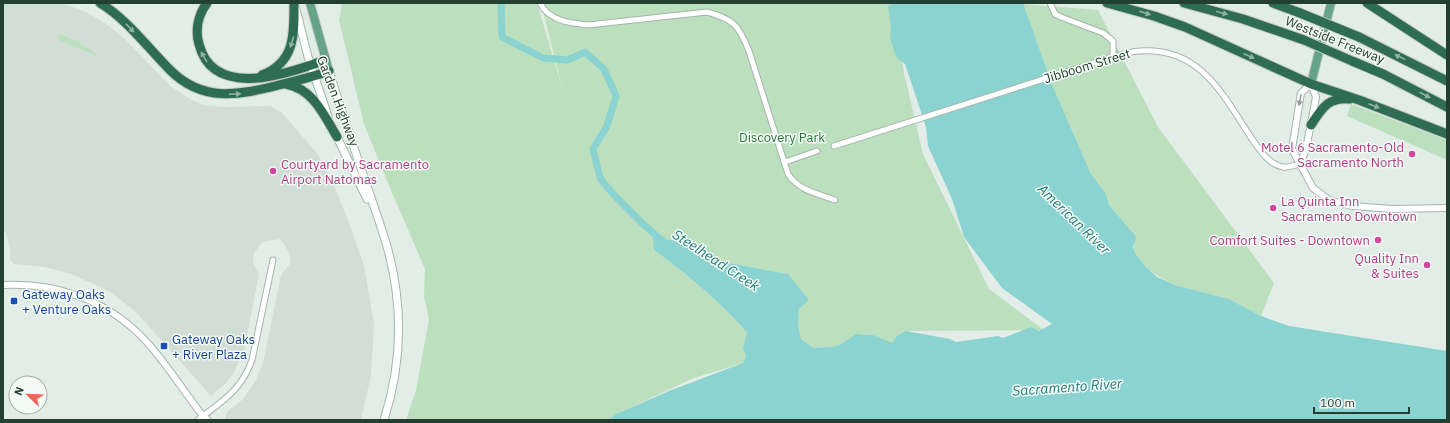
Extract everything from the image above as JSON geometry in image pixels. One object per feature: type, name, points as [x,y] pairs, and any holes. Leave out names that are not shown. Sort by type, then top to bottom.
[{"type":"highway","points":[[100,3],[122,20],[172,72],[185,82],[201,90],[233,95],[248,93],[328,71]]},
{"type":"highway","points":[[206,3],[200,14],[197,32],[200,48],[204,58],[213,67],[225,75],[233,77],[268,78],[311,66],[325,60]]},
{"type":"highway","points":[[249,78],[258,77],[271,71],[284,59],[289,51],[294,34],[294,3]]},
{"type":"highway","points":[[1107,3],[1154,16],[1185,27],[1311,84],[1359,100],[1447,134]]},
{"type":"highway","name":"Westside Freeway","points":[[1184,3],[1243,19],[1304,40],[1383,74],[1447,107]]},
{"type":"highway","name":"Westside Freeway","points":[[1273,3],[1359,37],[1447,81]]},
{"type":"highway","points":[[1367,3],[1447,54]]},
{"type":"highway","points":[[284,84],[299,88],[310,96],[317,104],[337,137]]},
{"type":"highway","points":[[1311,125],[1320,111],[1328,103],[1340,98],[1359,100]]},
{"type":"main road","name":"Garden Highway","points":[[294,3],[311,66],[324,106],[337,137],[379,225]]},
{"type":"main road","name":"Garden Highway","points":[[310,3],[328,71],[387,249],[394,275],[397,294],[399,333],[395,373],[384,420]]},
{"type":"main road","points":[[1311,84],[1331,3]]},
{"type":"street","points":[[540,3],[548,13],[557,19],[571,23],[588,25],[707,12],[719,15],[732,22],[741,32],[749,51],[788,174],[793,181],[802,187],[835,200]]},
{"type":"street","points":[[1050,3],[1055,14],[1104,33],[1109,37],[1109,42],[1113,46],[1113,57]]},
{"type":"street","name":"Jibboom Street","points":[[834,146],[1113,57],[1149,50],[1168,53],[1188,60],[1196,66],[1217,86],[1257,147],[1268,159],[1284,167],[1300,164]]},
{"type":"street","points":[[1300,164],[1306,149],[1316,97],[1311,84],[1301,93],[1292,149],[1300,164],[1313,188],[1329,200],[1340,204],[1372,208],[1447,208]]},
{"type":"street","points":[[785,162],[817,151]]},
{"type":"street","points":[[3,285],[35,285],[59,290],[93,302],[120,318],[134,329],[151,347],[203,419],[232,394],[249,370],[273,260]]},
{"type":"shaded area","points":[[3,3],[55,3],[67,5],[88,13],[109,26],[126,40],[170,86],[190,99],[203,105],[226,107],[270,106],[282,113],[317,153],[336,190],[364,266],[374,324],[371,375],[361,420],[226,420],[225,418],[227,412],[242,400],[256,380],[263,363],[281,275],[290,264],[290,255],[284,244],[279,239],[262,242],[254,253],[253,263],[259,274],[244,351],[233,374],[227,382],[211,396],[136,312],[109,291],[71,274],[45,267],[14,264],[10,259],[10,248],[3,228]]},
{"type":"green space","name":"Discovery Park","points":[[342,3],[537,3],[562,87],[541,3],[894,3],[904,73],[923,154],[989,289],[1044,330],[906,331],[892,344],[873,335],[856,334],[838,346],[814,348],[801,339],[798,324],[799,309],[788,274],[702,258],[689,242],[654,238],[654,250],[702,288],[747,332],[743,348],[746,357],[743,363],[694,378],[616,414],[608,420],[406,420],[416,390],[429,320],[424,296],[425,269],[364,124],[339,20]]},
{"type":"green space","points":[[1023,4],[1098,10],[1158,127],[1274,283],[1261,316],[1228,299],[1171,283],[1160,278],[1142,262],[1134,250],[1135,235],[1109,205],[1106,194],[1091,174],[1053,87]]},
{"type":"green space","points":[[59,34],[80,43],[99,57],[57,39]]},
{"type":"green space","points":[[1351,104],[1447,140],[1447,160],[1347,116]]},
{"type":"water","points":[[895,3],[1023,3],[1053,87],[1091,174],[1106,194],[1109,205],[1135,235],[1136,238],[1133,247],[1135,253],[1146,267],[1157,277],[1175,285],[1229,299],[1261,316],[1289,326],[1447,351],[1447,420],[608,420],[616,414],[669,391],[743,363],[746,357],[743,348],[747,332],[702,288],[654,250],[653,238],[689,242],[702,258],[788,274],[809,300],[799,309],[798,324],[801,339],[814,348],[838,346],[856,334],[873,335],[892,343],[897,336],[906,331],[950,339],[956,342],[998,336],[1003,338],[1031,327],[1039,331],[1052,324],[1002,288],[964,237],[952,199],[928,146],[926,127],[905,64],[896,57],[890,37],[891,30],[888,6]]},
{"type":"waterway","name":"Steelhead Creek","points":[[501,3],[502,37],[543,58],[568,60],[585,52],[604,69],[616,96],[607,126],[593,149],[600,178],[613,194],[643,224],[666,244]]},
{"type":"place","name":"Motel 6 Sacramento-Old Sacramento North","points":[[1412,154]]},
{"type":"place","name":"Courtyard by Sacramento Airport Natomas","points":[[273,171]]},
{"type":"place","name":"La Quinta Inn Sacramento Downtown","points":[[1273,208]]},
{"type":"place","name":"Comfort Suites - Downtown","points":[[1378,240]]},
{"type":"place","name":"Quality Inn & Suites","points":[[1427,265]]},
{"type":"place","name":"Gateway Oaks + Venture Oaks","points":[[14,301]]},
{"type":"place","name":"Gateway Oaks + River Plaza","points":[[164,346]]},
{"type":"water label","name":"American River","points":[[1074,219]]},
{"type":"water label","name":"Sacramento River","points":[[1067,387]]}]
